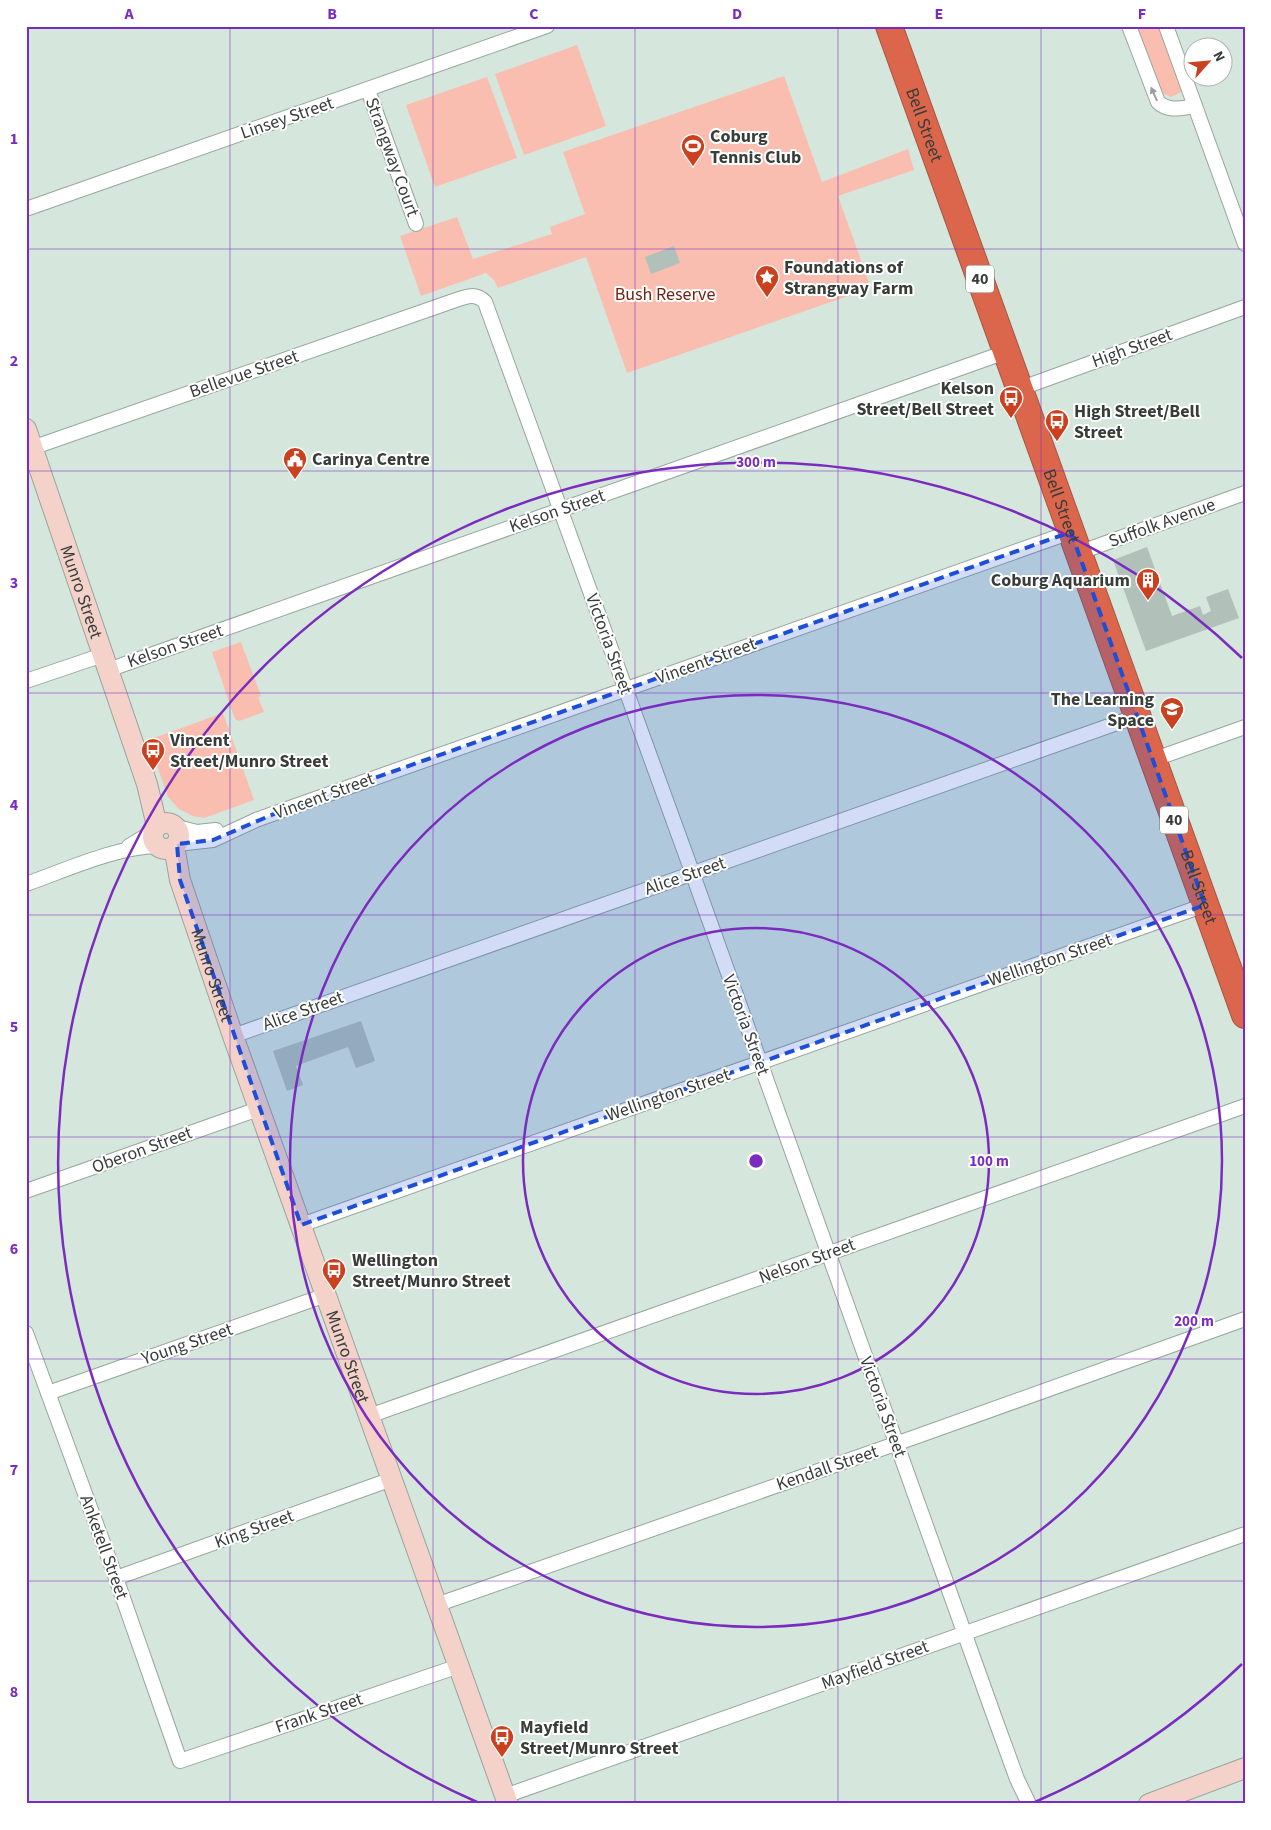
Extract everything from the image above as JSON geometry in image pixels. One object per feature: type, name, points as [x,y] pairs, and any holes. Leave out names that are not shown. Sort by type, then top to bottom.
[{"type":"highway","name":"Bell Street","points":[[889,26],[1245,1015]]},
{"type":"street","name":"Linsey Street","points":[[26,209],[547,26]]},
{"type":"street","points":[[1129,26],[1158,102],[1163,107],[1172,109],[1195,106]]},
{"type":"street","points":[[1166,26],[1245,244]]},
{"type":"street","name":"Strangway Court","points":[[368,90],[416,224]]},
{"type":"street","name":"Victoria Street","points":[[456,300],[466,296],[477,296],[488,307],[1017,1779],[1029,1804]]},
{"type":"street","name":"Bellevue Street","points":[[28,442],[456,300]]},
{"type":"street","name":"High Street","points":[[1019,389],[1245,307]]},
{"type":"street","name":"Kelson Street","points":[[26,681],[106,662],[668,473],[1006,352]]},
{"type":"street","name":"Munro Street","points":[[28,442],[106,662],[258,1109],[506,1800]]},
{"type":"street","name":"Suffolk Avenue","points":[[1074,542],[1245,493]]},
{"type":"street","name":"Vincent Street","points":[[26,884],[122,851],[144,846],[166,836],[213,840],[256,820],[625,690],[1074,542]]},
{"type":"street","name":"Alice Street","points":[[233,1036],[1137,716]]},
{"type":"street","points":[[1152,760],[1245,727]]},
{"type":"street","name":"Wellington Street","points":[[301,1225],[1206,906]]},
{"type":"street","name":"Nelson Street","points":[[369,1416],[1245,1106]]},
{"type":"street","name":"Oberon Street","points":[[26,1191],[258,1109]]},
{"type":"street","name":"Young Street","points":[[48,1393],[326,1295]]},
{"type":"street","name":"Kendall Street","points":[[436,1605],[896,1444],[1245,1319]]},
{"type":"street","name":"Anketell Street","points":[[26,1333],[116,1578],[180,1761]]},
{"type":"street","name":"King Street","points":[[116,1578],[392,1479]]},
{"type":"street","name":"Mayfield Street","points":[[506,1800],[965,1633],[1245,1534]]},
{"type":"street","name":"Frank Street","points":[[180,1761],[458,1666]]},
{"type":"street","points":[[1149,1804],[1245,1768]]},
{"type":"street","name":"Victoria Street","points":[[1017,1779],[1022,1804]]},
{"type":"highlighted area","points":[[1071,532],[1205,905],[301,1225],[180,880],[177,844],[213,840],[281,811]]},
{"type":"green space","points":[[1136,26],[1160,26],[1183,91],[1171,97],[1162,93]]},
{"type":"green space","points":[[577,45],[606,126],[524,155],[495,74]]},
{"type":"green space","name":"Bush Reserve","points":[[784,76],[822,182],[908,149],[914,170],[838,196],[871,288],[627,373],[586,257],[498,288],[494,280],[486,273],[421,296],[400,236],[457,217],[473,259],[552,234],[550,227],[585,214],[563,152]]},
{"type":"green space","points":[[487,77],[517,158],[435,187],[406,105]]},
{"type":"green space","points":[[241,642],[261,696],[258,697],[264,712],[239,721],[235,719],[212,652]]},
{"type":"green space","points":[[223,713],[254,800],[204,818],[193,816],[179,809],[168,797],[148,740]]},
{"type":"building","points":[[674,246],[680,263],[651,274],[645,257]]},
{"type":"building","name":"Coburg Aquarium","points":[[1147,547],[1172,616],[1200,606],[1203,615],[1211,611],[1206,597],[1228,589],[1239,618],[1146,651],[1113,560]]},
{"type":"building","points":[[361,1021],[375,1061],[356,1068],[348,1047],[296,1066],[303,1085],[287,1091],[273,1051]]},
{"type":"place","name":"Coburg Tennis Club","points":[[693,167]]},
{"type":"place","name":"Foundations of Strangway Farm","points":[[767,298]]},
{"type":"place","name":"Kelson Street/Bell Street","points":[[1011,419]]},
{"type":"place","name":"High Street/Bell Street","points":[[1057,442]]},
{"type":"place","name":"Carinya Centre","points":[[295,480]]},
{"type":"place","name":"Coburg Aquarium","points":[[1148,601]]},
{"type":"place","name":"The Learning Space","points":[[1172,730]]},
{"type":"place","name":"Vincent Street/Munro Street","points":[[153,771]]},
{"type":"place","name":"Wellington Street/Munro Street","points":[[334,1291]]},
{"type":"place","name":"Mayfield Street/Munro Street","points":[[502,1758]]}]
